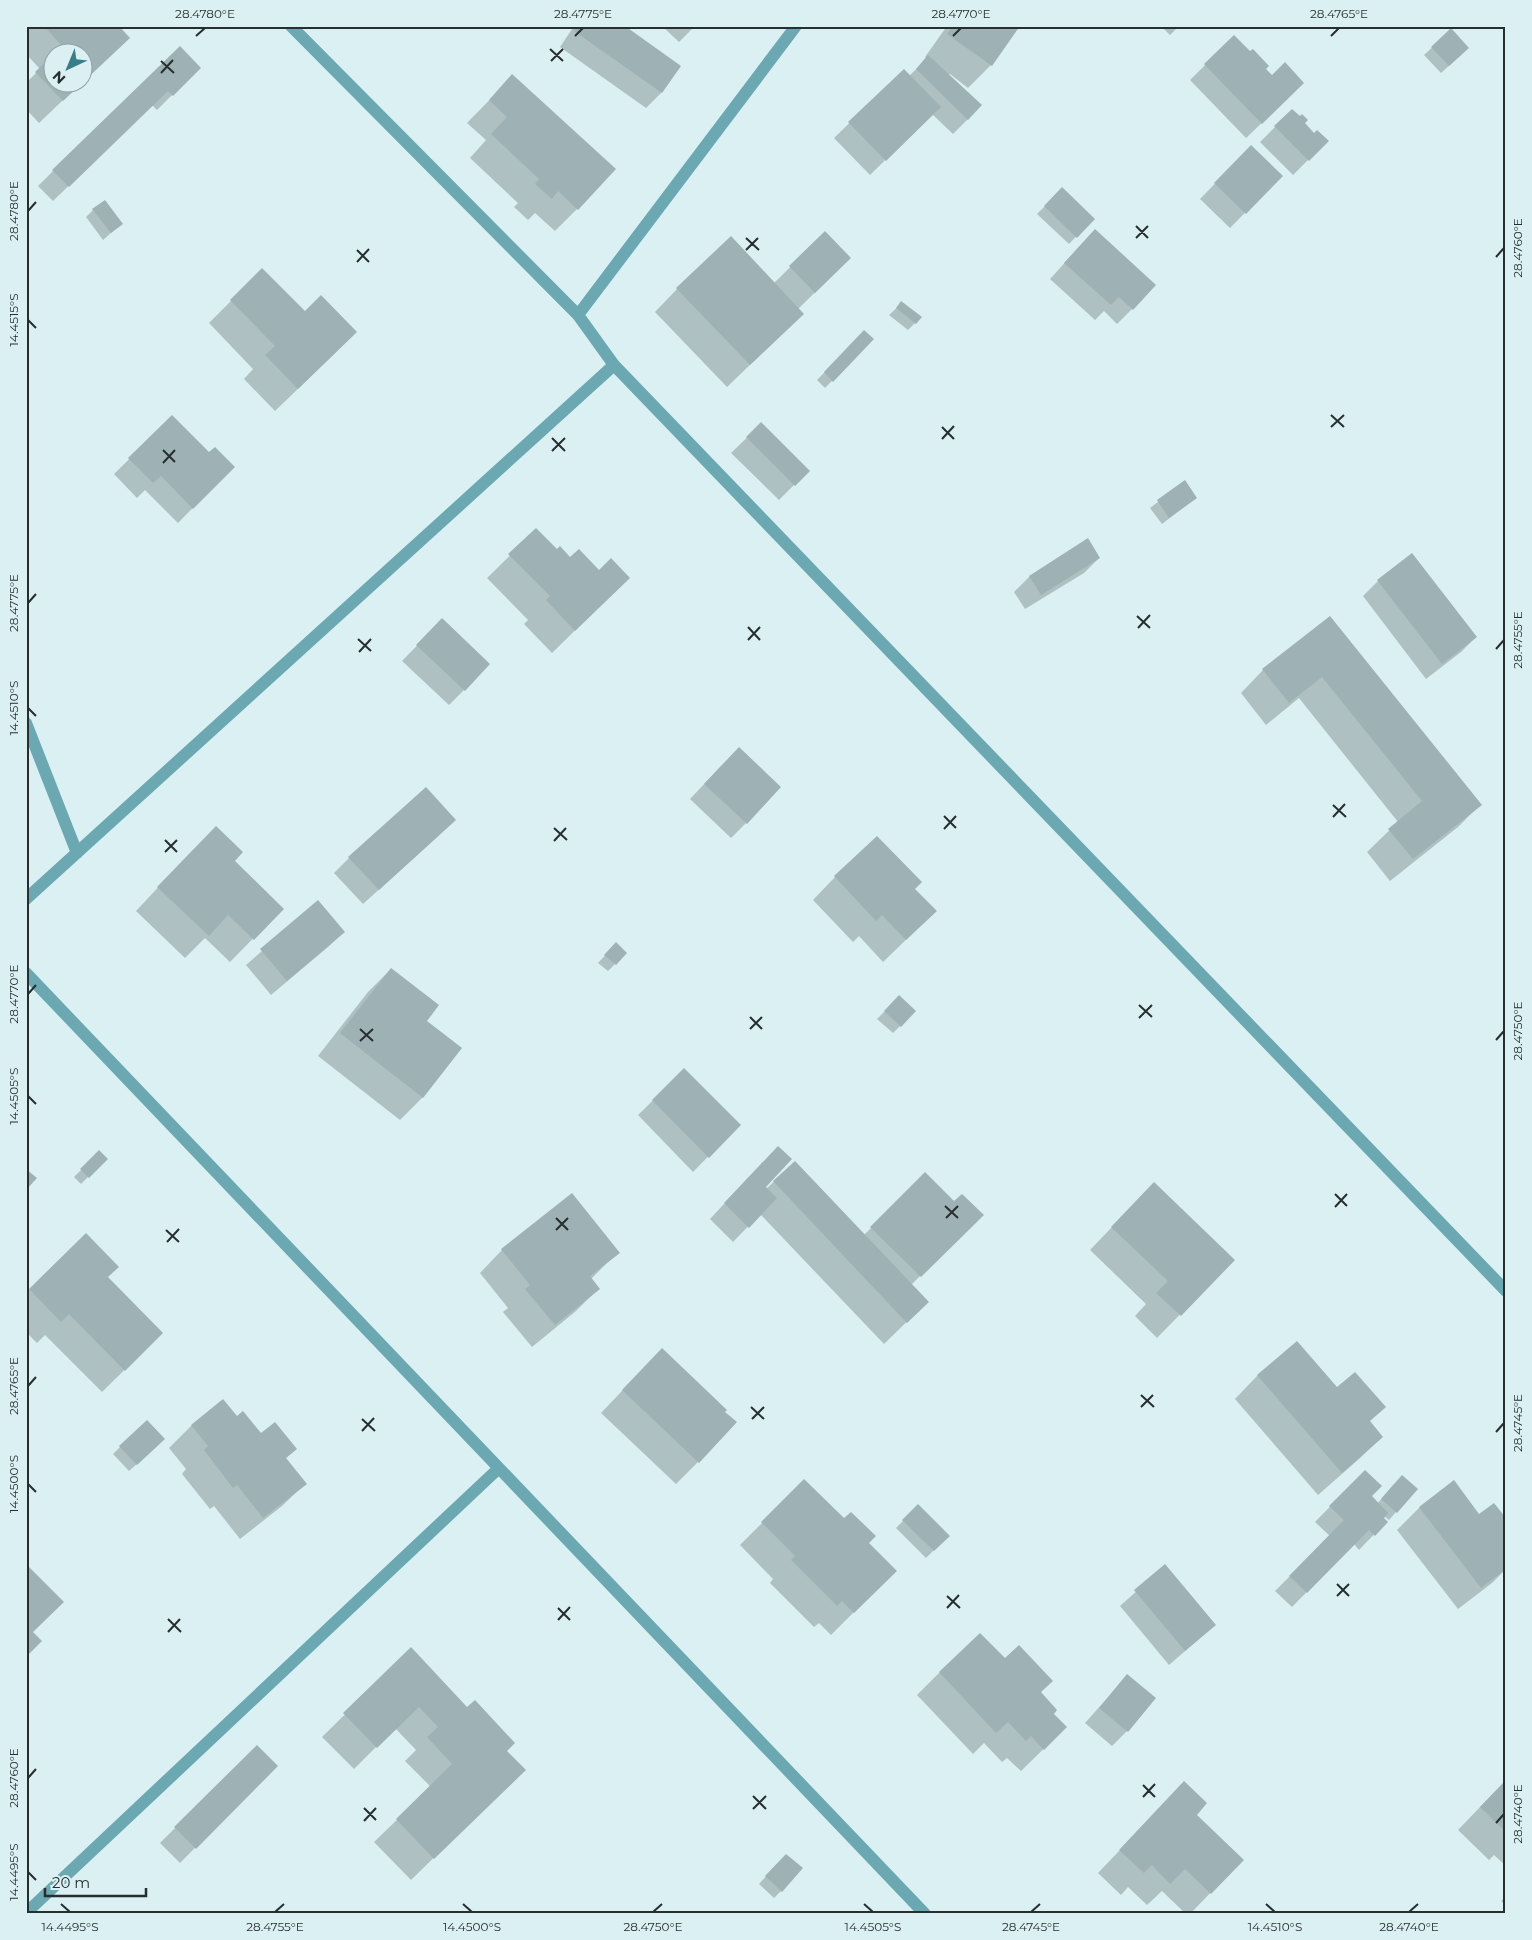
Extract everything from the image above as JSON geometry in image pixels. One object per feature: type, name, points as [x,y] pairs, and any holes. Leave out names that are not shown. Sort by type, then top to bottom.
[{"type":"street","points":[[291,26],[578,315],[614,365],[1506,1291]]},
{"type":"street","points":[[578,315],[796,26]]},
{"type":"street","points":[[26,899],[614,365]]},
{"type":"street","points":[[26,723],[77,853]]},
{"type":"street","points":[[26,974],[925,1914]]},
{"type":"street","points":[[26,1913],[498,1468]]},
{"type":"building","points":[[44,26],[119,26],[130,38],[92,74],[92,42],[58,42]]},
{"type":"building","points":[[577,26],[625,26],[681,66],[662,93],[574,31]]},
{"type":"building","points":[[953,26],[1020,26],[992,66],[947,34]]},
{"type":"building","points":[[1451,28],[1469,48],[1449,66],[1431,47]]},
{"type":"building","points":[[1234,35],[1250,51],[1253,49],[1269,66],[1266,69],[1272,75],[1285,62],[1304,83],[1262,124],[1204,64]]},
{"type":"building","points":[[180,46],[201,68],[173,96],[168,91],[69,187],[52,170]]},
{"type":"building","points":[[928,55],[982,105],[968,120],[916,69]]},
{"type":"building","points":[[42,65],[42,79],[35,72]]},
{"type":"building","points":[[904,69],[941,107],[886,161],[848,122]]},
{"type":"building","points":[[512,74],[616,169],[578,210],[558,191],[552,199],[535,184],[539,179],[491,134],[507,117],[489,100]]},
{"type":"building","points":[[54,92],[73,92],[63,101]]},
{"type":"building","points":[[1292,109],[1300,116],[1302,114],[1308,120],[1305,123],[1314,133],[1317,130],[1329,141],[1309,161],[1274,126]]},
{"type":"building","points":[[1251,145],[1283,176],[1246,214],[1214,183]]},
{"type":"building","points":[[1062,187],[1095,219],[1077,238],[1044,206]]},
{"type":"building","points":[[105,200],[123,224],[111,233],[92,209]]},
{"type":"building","points":[[1095,229],[1156,285],[1133,310],[1119,297],[1111,305],[1064,263]]},
{"type":"building","points":[[825,231],[851,258],[815,293],[789,266]]},
{"type":"building","points":[[731,236],[804,314],[750,365],[676,288]]},
{"type":"building","points":[[262,268],[305,311],[321,295],[357,332],[298,389],[265,355],[275,346],[230,300]]},
{"type":"building","points":[[901,301],[922,317],[916,324],[896,308]]},
{"type":"building","points":[[864,330],[874,339],[833,382],[824,372]]},
{"type":"building","points":[[172,415],[209,452],[215,447],[235,467],[193,509],[161,476],[153,483],[128,458]]},
{"type":"building","points":[[761,422],[810,471],[795,486],[746,437]]},
{"type":"building","points":[[1185,480],[1197,498],[1169,518],[1157,500]]},
{"type":"building","points":[[536,528],[557,549],[560,546],[570,557],[579,549],[599,570],[611,558],[630,578],[575,631],[546,600],[550,596],[508,554]]},
{"type":"building","points":[[1088,538],[1100,558],[1041,595],[1029,576]]},
{"type":"building","points":[[1412,553],[1477,637],[1442,664],[1377,580]]},
{"type":"building","points":[[1330,616],[1482,805],[1413,859],[1388,829],[1422,801],[1322,677],[1289,703],[1262,669]]},
{"type":"building","points":[[442,618],[490,664],[465,691],[416,645]]},
{"type":"building","points":[[739,747],[781,787],[747,824],[704,784]]},
{"type":"building","points":[[426,787],[456,820],[379,890],[348,857]]},
{"type":"building","points":[[216,826],[243,852],[235,861],[284,909],[254,940],[228,915],[209,936],[157,887]]},
{"type":"building","points":[[877,836],[922,882],[915,889],[937,911],[906,940],[882,915],[876,921],[834,876]]},
{"type":"building","points":[[318,900],[345,932],[287,981],[260,949]]},
{"type":"building","points":[[616,942],[627,953],[616,965],[604,955]]},
{"type":"building","points":[[391,968],[439,1005],[427,1021],[462,1048],[423,1098],[340,1033]]},
{"type":"building","points":[[899,995],[916,1011],[901,1027],[884,1011]]},
{"type":"building","points":[[684,1068],[741,1125],[709,1158],[652,1100]]},
{"type":"building","points":[[778,1146],[792,1159],[766,1187],[777,1198],[749,1228],[724,1203]]},
{"type":"building","points":[[99,1150],[108,1159],[89,1178],[80,1169]]},
{"type":"building","points":[[795,1161],[929,1302],[907,1323],[773,1181]]},
{"type":"building","points":[[26,1169],[37,1178],[26,1190]]},
{"type":"building","points":[[925,1172],[954,1201],[962,1194],[984,1215],[921,1277],[870,1227]]},
{"type":"building","points":[[1154,1182],[1235,1260],[1181,1316],[1156,1293],[1168,1281],[1111,1227]]},
{"type":"building","points":[[572,1193],[620,1253],[590,1276],[600,1289],[555,1325],[525,1289],[530,1285],[501,1249]]},
{"type":"building","points":[[86,1233],[119,1267],[108,1277],[163,1333],[125,1371],[69,1314],[61,1322],[29,1289]]},
{"type":"building","points":[[1297,1341],[1337,1387],[1355,1372],[1386,1407],[1370,1421],[1383,1437],[1342,1473],[1257,1375]]},
{"type":"building","points":[[662,1348],[727,1410],[725,1412],[737,1422],[699,1463],[622,1390]]},
{"type":"building","points":[[223,1399],[237,1416],[243,1411],[261,1433],[275,1422],[297,1449],[286,1458],[307,1484],[263,1518],[237,1485],[233,1488],[204,1450],[208,1446],[191,1425]]},
{"type":"building","points":[[147,1420],[165,1439],[137,1465],[119,1446]]},
{"type":"building","points":[[1365,1470],[1382,1486],[1372,1496],[1388,1513],[1384,1518],[1388,1522],[1375,1536],[1369,1530],[1307,1593],[1289,1576],[1344,1520],[1329,1506]]},
{"type":"building","points":[[1402,1475],[1418,1489],[1397,1513],[1381,1499]]},
{"type":"building","points":[[804,1479],[844,1518],[851,1512],[876,1536],[869,1543],[897,1571],[854,1613],[842,1601],[837,1606],[791,1560],[795,1556],[761,1522]]},
{"type":"building","points":[[1454,1480],[1479,1514],[1494,1503],[1506,1518],[1506,1569],[1481,1588],[1419,1507]]},
{"type":"building","points":[[918,1504],[950,1536],[934,1551],[902,1520]]},
{"type":"building","points":[[1165,1564],[1216,1625],[1185,1651],[1134,1590]]},
{"type":"building","points":[[28,1566],[64,1602],[33,1632],[42,1641],[26,1657],[26,1568]]},
{"type":"building","points":[[980,1633],[1005,1658],[1019,1645],[1053,1681],[1041,1692],[1057,1710],[1054,1714],[1067,1727],[1044,1750],[1031,1736],[1026,1741],[1008,1722],[996,1733],[939,1672]]},
{"type":"building","points":[[411,1647],[467,1707],[475,1700],[515,1743],[507,1751],[526,1770],[434,1859],[396,1819],[452,1764],[427,1737],[438,1727],[419,1707],[377,1748],[343,1713]]},
{"type":"building","points":[[1127,1674],[1156,1698],[1128,1732],[1099,1708]]},
{"type":"building","points":[[257,1745],[278,1766],[196,1849],[174,1827]]},
{"type":"building","points":[[1506,1780],[1506,1832],[1480,1807]]},
{"type":"building","points":[[1184,1781],[1207,1803],[1197,1815],[1244,1860],[1211,1894],[1185,1869],[1170,1884],[1152,1865],[1144,1873],[1119,1850]]},
{"type":"building","points":[[786,1854],[803,1868],[782,1892],[765,1876]]}]
